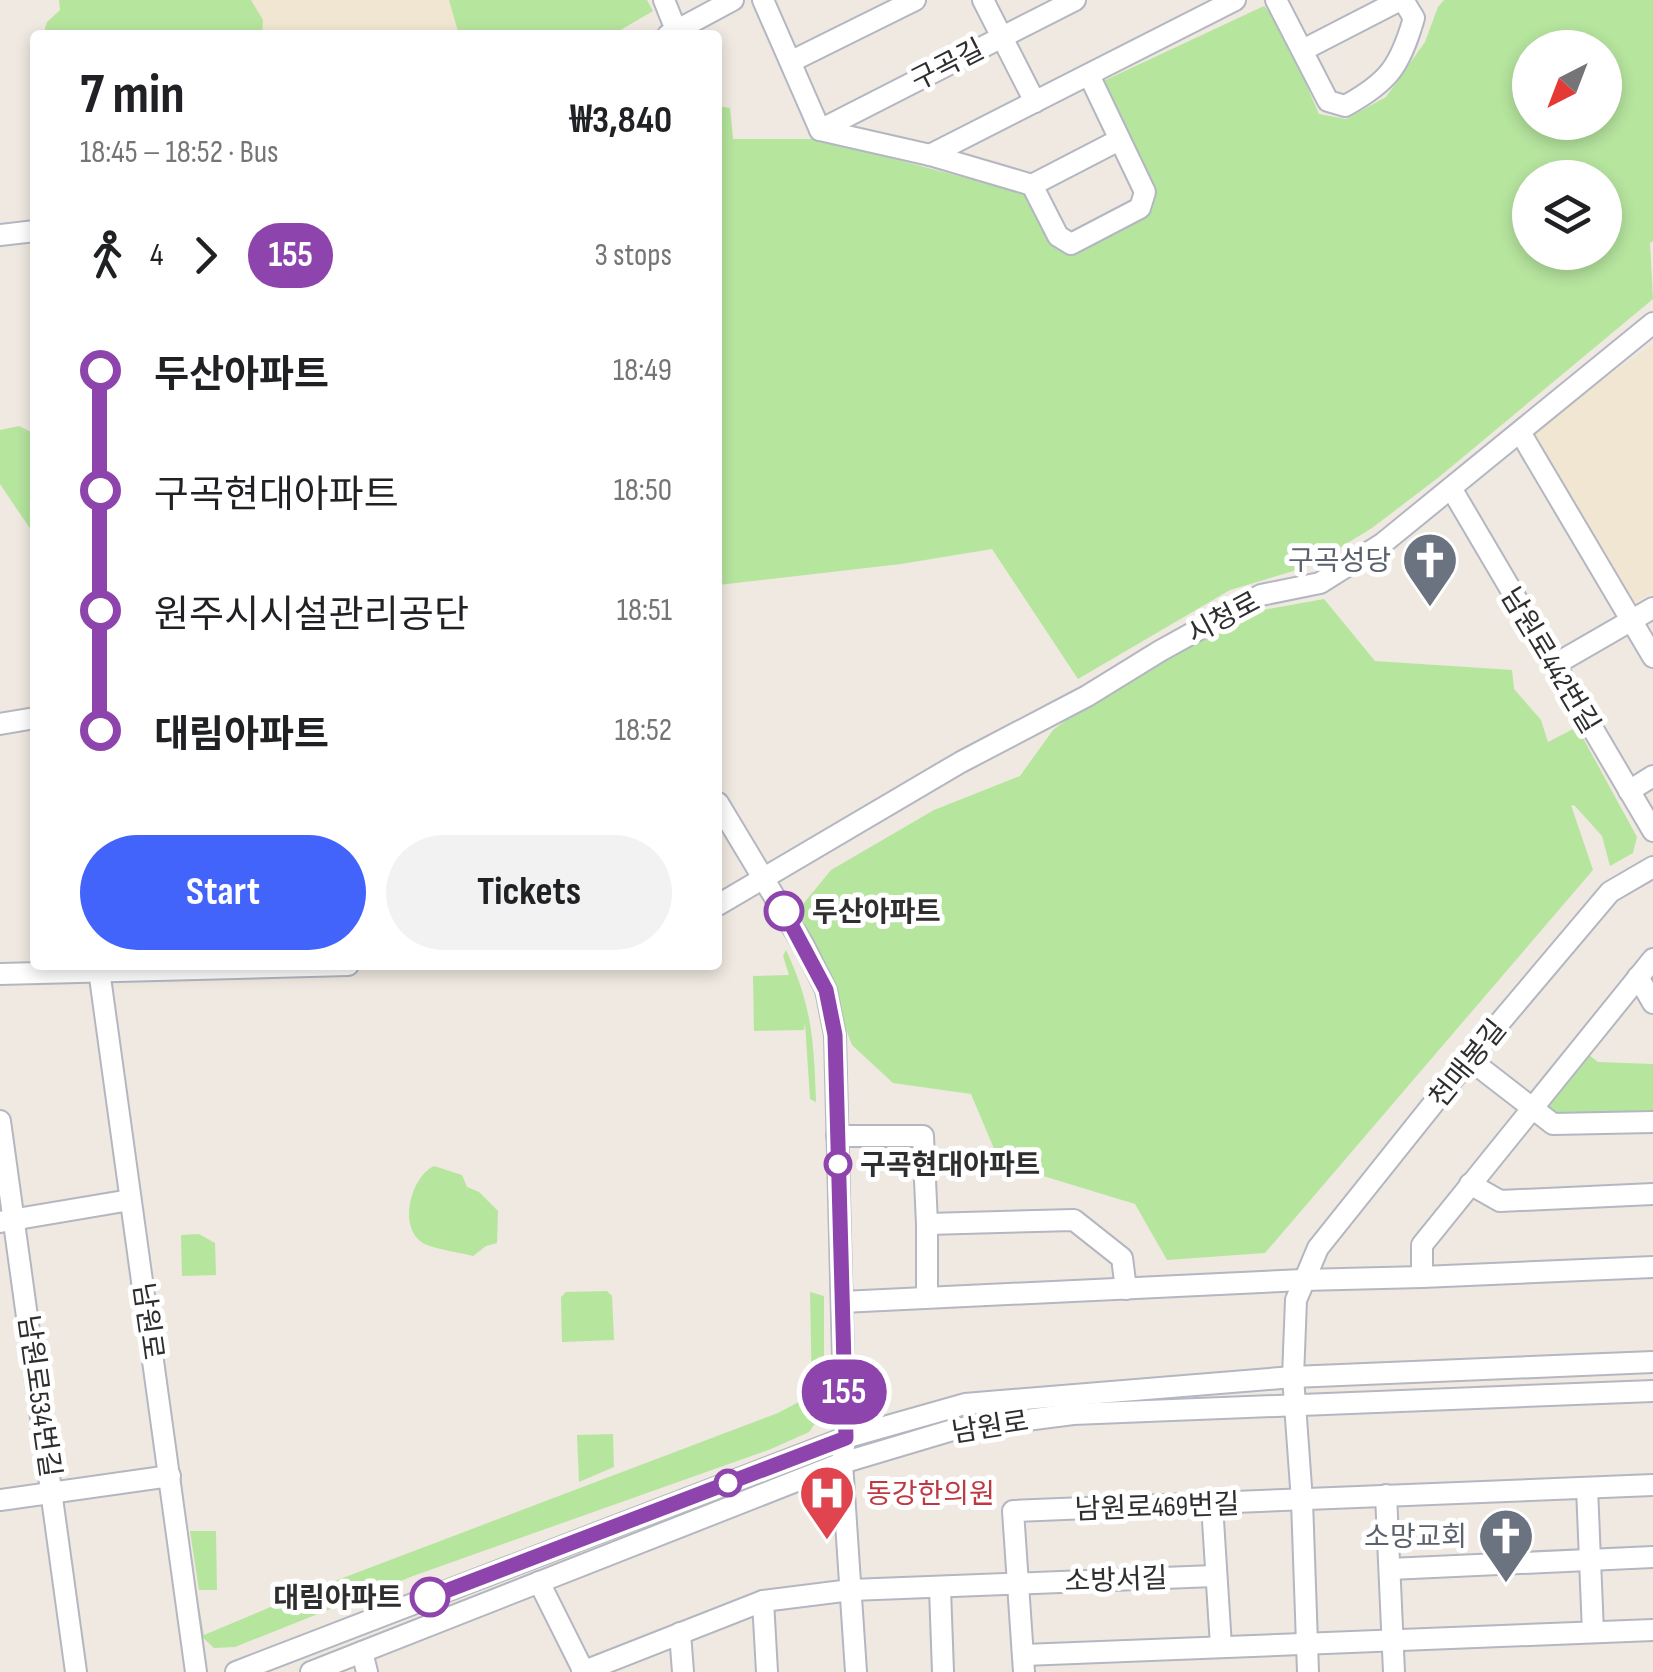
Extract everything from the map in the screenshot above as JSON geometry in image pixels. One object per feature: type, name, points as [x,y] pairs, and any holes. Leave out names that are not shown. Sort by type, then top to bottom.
[{"type":"street","points":[[664,0],[671,30]]},
{"type":"street","points":[[678,30],[733,0]]},
{"type":"street","points":[[762,0],[820,130],[930,155],[1032,186],[1120,140]]},
{"type":"street","points":[[792,61],[914,0]]},
{"type":"street","points":[[983,0],[1034,102]]},
{"type":"street","name":"구곡길","points":[[820,130],[1076,0]]},
{"type":"street","points":[[930,155],[1089,75],[1203,7],[1235,0]]},
{"type":"street","points":[[1276,0],[1328,102],[1345,106],[1391,76],[1414,18],[1401,0],[1303,50]]},
{"type":"street","points":[[1032,186],[1058,236],[1071,244],[1140,208],[1146,192],[1089,75]]},
{"type":"street","points":[[0,236],[30,232]]},
{"type":"street","name":"시청로","points":[[722,903],[961,762],[1087,696],[1261,594],[1320,582],[1382,544],[1653,323]]},
{"type":"street","points":[[1520,432],[1653,657]]},
{"type":"street","name":"남원로442번길","points":[[1450,488],[1653,831]]},
{"type":"street","points":[[1554,666],[1653,608]]},
{"type":"street","points":[[0,724],[30,719]]},
{"type":"street","points":[[1629,790],[1653,776]]},
{"type":"street","points":[[722,809],[826,990],[835,1035],[846,1438],[842,1463],[856,1672]]},
{"type":"street","name":"천매봉길","points":[[1293,1377],[1296,1300],[1318,1248],[1610,892],[1653,866]]},
{"type":"street","points":[[1422,1278],[1422,1245],[1653,960]]},
{"type":"street","points":[[0,974],[99,970]]},
{"type":"street","name":"남원로","points":[[99,970],[196,1672]]},
{"type":"street","points":[[1638,977],[1653,1003]]},
{"type":"street","points":[[1470,1059],[1553,1124],[1653,1122]]},
{"type":"street","name":"남원로534번길","points":[[0,1121],[8,1221],[53,1493],[76,1672]]},
{"type":"street","points":[[837,1136],[923,1136],[927,1297]]},
{"type":"street","points":[[1470,1184],[1500,1201],[1653,1194]]},
{"type":"street","points":[[8,1221],[130,1200]]},
{"type":"street","points":[[926,1224],[1074,1220],[1122,1258],[1126,1289]]},
{"type":"street","points":[[842,1302],[1653,1267]]},
{"type":"street","name":"남원로","points":[[236,1672],[846,1438],[965,1404],[1293,1377],[1653,1362]]},
{"type":"street","points":[[1293,1377],[1308,1672]]},
{"type":"street","name":"남원로","points":[[311,1672],[365,1662],[539,1582],[842,1463],[956,1430],[1054,1416],[1653,1391]]},
{"type":"street","points":[[0,1500],[170,1476]]},
{"type":"street","name":"남원로469번길","points":[[1018,1583],[1012,1512],[1653,1485]]},
{"type":"street","points":[[1587,1488],[1593,1632]]},
{"type":"street","points":[[1386,1495],[1394,1672]]},
{"type":"street","points":[[1212,1504],[1221,1646]]},
{"type":"street","points":[[1390,1569],[1653,1556]]},
{"type":"street","name":"소방서길","points":[[584,1672],[763,1601],[851,1590],[1214,1576]]},
{"type":"street","points":[[539,1582],[584,1672]]},
{"type":"street","points":[[1018,1583],[1024,1664],[1105,1663],[1221,1646],[1653,1630]]},
{"type":"street","points":[[940,1589],[943,1672]]},
{"type":"street","points":[[763,1601],[767,1672]]},
{"type":"street","points":[[680,1633],[683,1672]]},
{"type":"shaded area","points":[[251,0],[449,0],[458,30],[262,30],[263,20]]},
{"type":"shaded area","points":[[1653,344],[1653,592],[1630,605],[1535,439],[1534,429]]},
{"type":"green space","points":[[59,0],[251,0],[263,20],[262,30],[45,30],[60,10]]},
{"type":"green space","points":[[449,0],[647,0],[653,11],[621,30],[458,30]]},
{"type":"green space","points":[[1444,0],[1653,0],[1653,299],[1372,528],[1310,566],[1230,590],[1078,679],[992,549],[722,585],[722,107],[730,108],[733,139],[819,139],[1023,193],[1053,245],[1102,232],[1149,189],[1097,84],[1264,6],[1279,22],[1319,114],[1346,119],[1386,97],[1425,42]]},
{"type":"green space","points":[[19,426],[30,432],[30,529],[0,484],[0,430]]},
{"type":"green space","points":[[1324,599],[1375,661],[1512,670],[1514,689],[1541,720],[1548,742],[1577,727],[1637,837],[1633,853],[1610,866],[1602,836],[1571,805],[1593,870],[1265,1253],[1167,1260],[1135,1204],[1000,1163],[971,1094],[893,1083],[852,1045],[799,909],[831,870],[934,810],[1020,776],[1053,730],[1090,702],[1246,613]]},
{"type":"green space","points":[[786,950],[810,1024],[816,1102],[810,1099],[805,1023],[804,1030],[754,1031],[753,976],[789,975],[783,956]]},
{"type":"green space","points":[[1585,1052],[1598,1062],[1653,1064],[1653,1114],[1552,1117],[1542,1103]]},
{"type":"green space","points":[[434,1166],[462,1175],[467,1187],[479,1192],[498,1211],[497,1243],[473,1256],[427,1245],[417,1238],[409,1217],[413,1192],[418,1181]]},
{"type":"green space","points":[[199,1234],[215,1243],[216,1275],[182,1276],[181,1235]]},
{"type":"green space","points":[[607,1291],[612,1296],[614,1340],[562,1342],[561,1297],[566,1292]]},
{"type":"green space","points":[[810,1292],[824,1296],[824,1411],[809,1432],[413,1576],[235,1647],[214,1648],[200,1635],[172,1472],[180,1468],[204,1635],[311,1590],[778,1413],[812,1395]]},
{"type":"green space","points":[[613,1434],[614,1467],[579,1482],[577,1435]]},
{"type":"green space","points":[[190,1531],[216,1531],[217,1590],[199,1590]]},
{"type":"bus line","name":"155","points":[[430,1597],[846,1438],[835,1035],[826,990],[784,911]]},
{"type":"place","name":"구곡성당","points":[[1430,609]]},
{"type":"place","name":"두산아파트","points":[[784,911]]},
{"type":"place","name":"구곡현대아파트","points":[[838,1164]]},
{"type":"place","name":"동강한의원","points":[[827,1542]]},
{"type":"place","name":"소망교회","points":[[1506,1585]]},
{"type":"place","name":"대림아파트","points":[[430,1597]]}]
